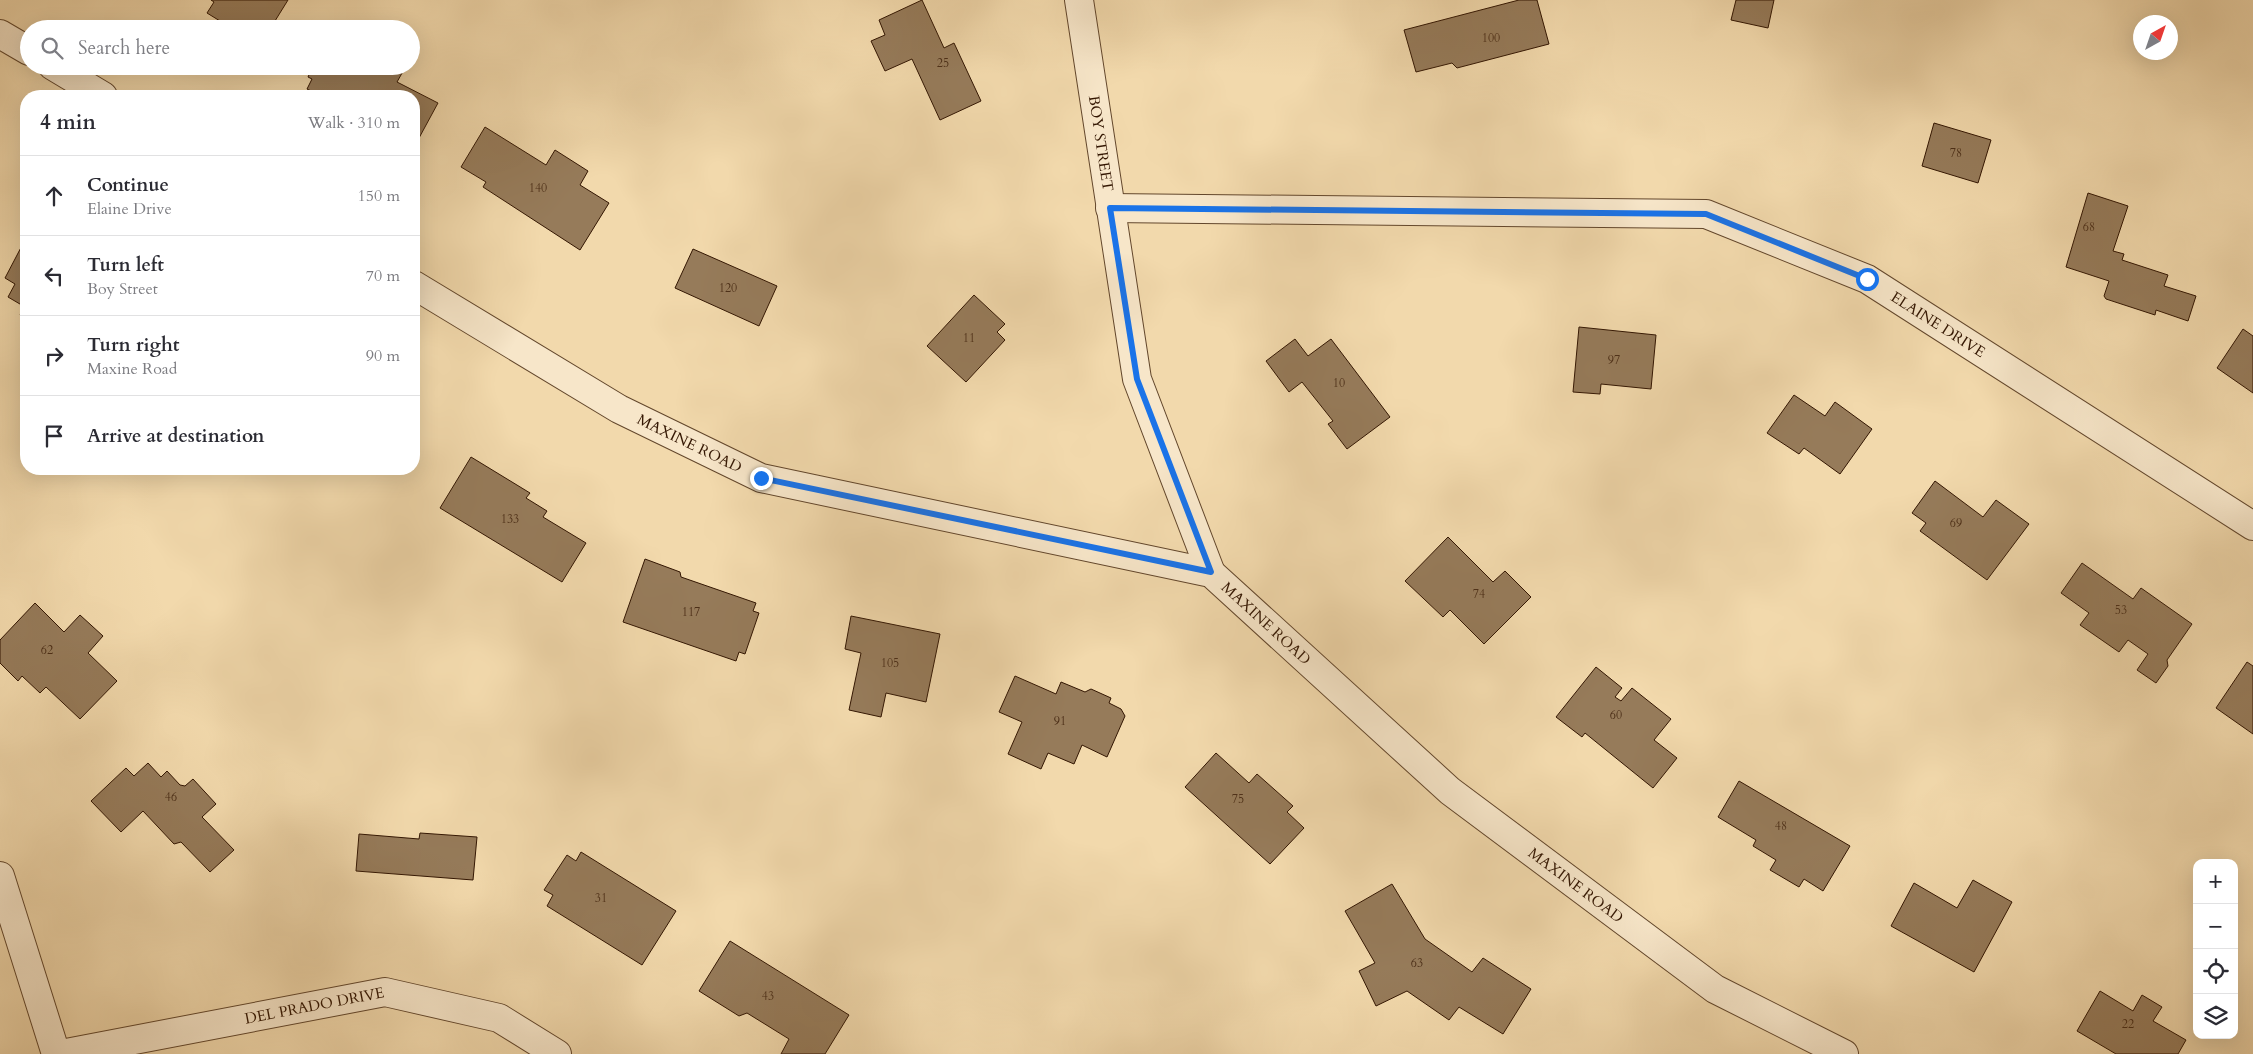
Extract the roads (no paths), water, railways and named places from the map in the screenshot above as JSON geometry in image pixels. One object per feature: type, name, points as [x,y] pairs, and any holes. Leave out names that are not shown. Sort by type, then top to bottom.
[{"type":"street","name":"BOY STREET","points":[[1079,0],[1137,379],[1211,572]]},
{"type":"street","points":[[0,34],[20,46]]},
{"type":"street","points":[[68,75],[93,90]]},
{"type":"street","name":"ELAINE DRIVE","points":[[1110,208],[1706,214],[1867,279],[2253,526]]},
{"type":"street","name":"MAXINE ROAD","points":[[420,288],[619,409],[761,478],[1211,572],[1450,791],[1715,988],[1844,1054]]},
{"type":"street","points":[[0,876],[56,1054]]},
{"type":"street","name":"DEL PRADO DRIVE","points":[[62,1054],[385,992],[499,1018],[557,1054]]}]
